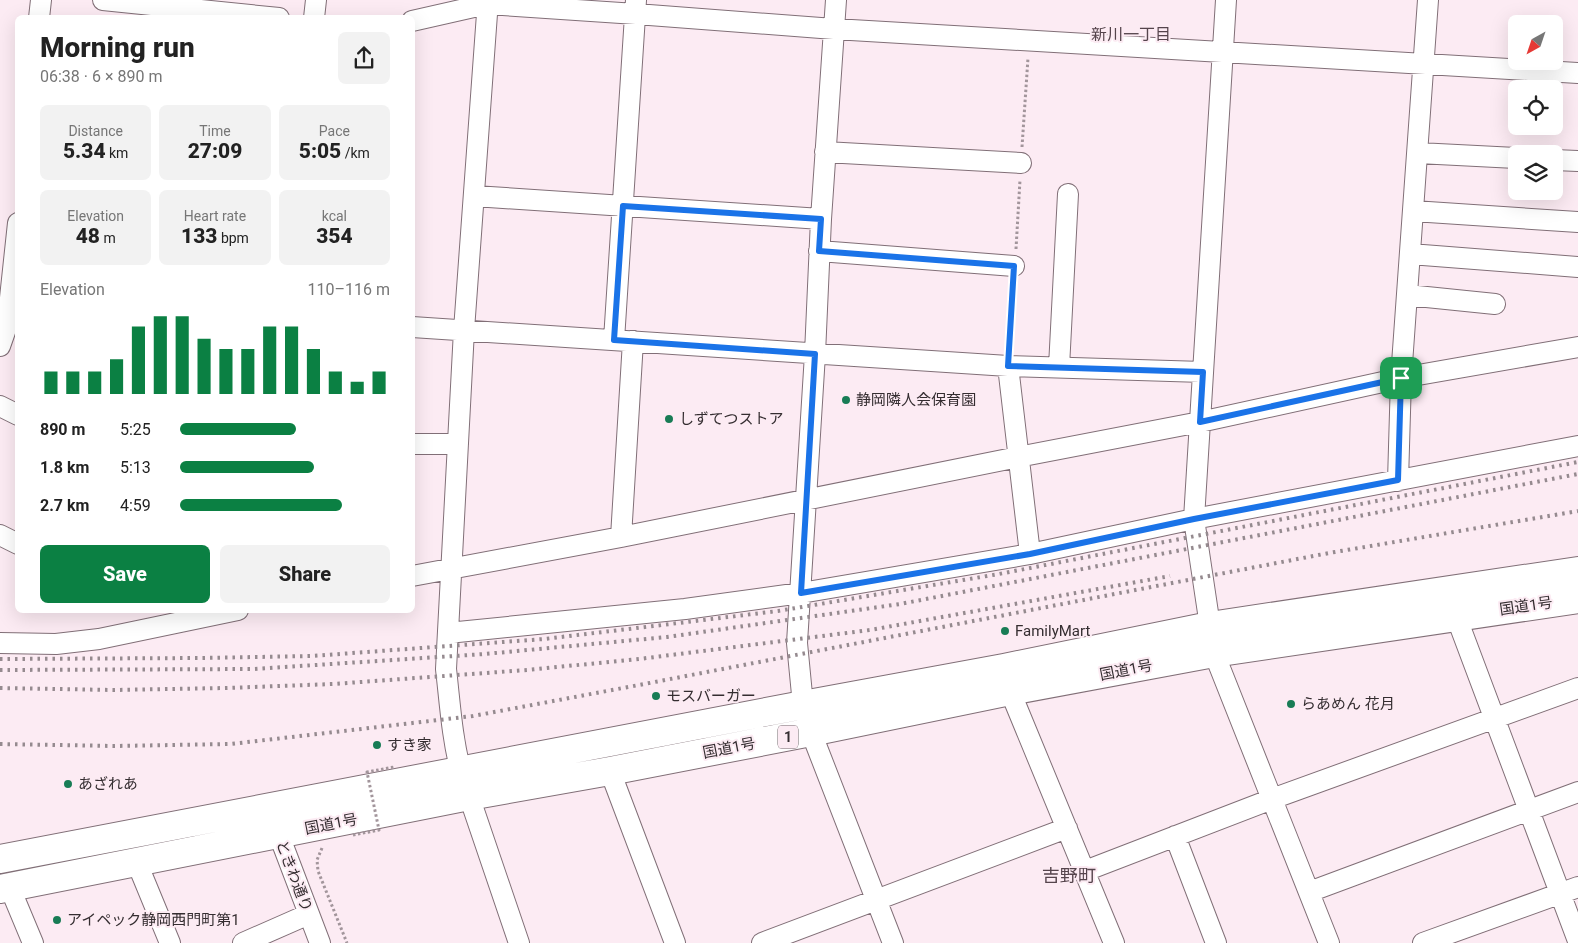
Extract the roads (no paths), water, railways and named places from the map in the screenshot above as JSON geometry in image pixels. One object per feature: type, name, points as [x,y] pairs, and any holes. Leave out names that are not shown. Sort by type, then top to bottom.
[{"type":"highway","name":"国道1号","points":[[0,859],[269,809],[465,784],[610,771],[811,732],[1210,626],[1578,571]]},
{"type":"highway","name":"国道1号","points":[[5,889],[278,834],[465,784],[803,705],[1214,654],[1578,599]]},
{"type":"street","points":[[39,15],[41,0]]},
{"type":"street","points":[[103,0],[249,15]]},
{"type":"street","points":[[314,15],[316,0]]},
{"type":"street","points":[[836,0],[819,251],[815,354],[798,643],[803,705],[811,732],[893,943]]},
{"type":"street","points":[[1226,0],[1194,519],[1214,654],[1329,943]]},
{"type":"street","points":[[1398,480],[1401,378],[1428,0]]},
{"type":"street","points":[[415,20],[487,2],[636,7],[834,29],[1578,73]]},
{"type":"street","points":[[487,2],[464,330],[446,669],[457,754],[465,784],[519,943]]},
{"type":"street","points":[[621,537],[624,340],[623,206],[636,7]]},
{"type":"street","points":[[825,152],[1021,163]]},
{"type":"street","points":[[1418,153],[1508,158]]},
{"type":"street","points":[[1563,160],[1578,161]]},
{"type":"street","points":[[1059,367],[1068,194]]},
{"type":"street","points":[[474,196],[821,219]]},
{"type":"street","points":[[1414,211],[1578,222]]},
{"type":"street","points":[[15,251],[7,326],[0,346],[15,344]]},
{"type":"street","points":[[819,251],[1014,266]]},
{"type":"street","points":[[1410,254],[1578,267]]},
{"type":"street","points":[[1407,295],[1495,304]]},
{"type":"street","points":[[415,327],[1008,366],[1203,372]]},
{"type":"street","points":[[415,575],[621,537],[1200,422],[1401,378],[1578,347]]},
{"type":"street","points":[[1008,366],[1030,554]]},
{"type":"street","points":[[0,406],[15,414]]},
{"type":"street","points":[[415,444],[458,444]]},
{"type":"street","points":[[448,633],[685,609],[801,593],[1030,554],[1194,519],[1578,446]]},
{"type":"street","points":[[0,535],[15,542]]},
{"type":"street","points":[[0,643],[56,644],[99,639],[212,613]]},
{"type":"street","points":[[1456,616],[1529,811],[1569,890],[1578,941]]},
{"type":"street","points":[[1007,680],[1114,943]]},
{"type":"street","points":[[1084,871],[1578,688]]},
{"type":"street","points":[[610,771],[675,943]]},
{"type":"street","points":[[1309,892],[1578,792]]},
{"type":"street","name":"ときわ通り","points":[[269,809],[320,943]]},
{"type":"street","points":[[762,943],[1067,828]]},
{"type":"street","points":[[1175,836],[1216,943]]},
{"type":"street","points":[[137,863],[170,943]]},
{"type":"street","points":[[5,889],[34,943]]},
{"type":"street","points":[[1423,943],[1569,890]]},
{"type":"street","points":[[244,943],[309,914]]},
{"type":"railway","points":[[0,659],[312,656],[544,639],[778,611],[999,574],[1578,462]]},
{"type":"railway","points":[[0,670],[254,669],[485,654],[667,637],[900,604],[1578,474]]},
{"type":"railway","points":[[0,744],[114,746],[231,744],[473,716],[1329,553],[1578,511]]},
{"type":"railway","points":[[0,688],[113,690],[226,688],[333,684],[527,670],[639,659],[870,630],[1170,576]]},
{"type":"place","name":"静岡隣人会保育園","points":[[846,400]]},
{"type":"place","name":"しずてつストア","points":[[669,419]]},
{"type":"place","name":"FamilyMart","points":[[1005,631]]},
{"type":"place","name":"モスバーガー","points":[[656,696]]},
{"type":"place","name":"らあめん 花月","points":[[1291,704]]},
{"type":"place","name":"すき家","points":[[377,745]]},
{"type":"place","name":"あざれあ","points":[[68,784]]},
{"type":"place","name":"アイペック静岡西門町第1","points":[[57,920]]},
{"type":"district","name":"新川一丁目","points":[[1131,34]]},
{"type":"district","name":"吉野町","points":[[1069,876]]}]
